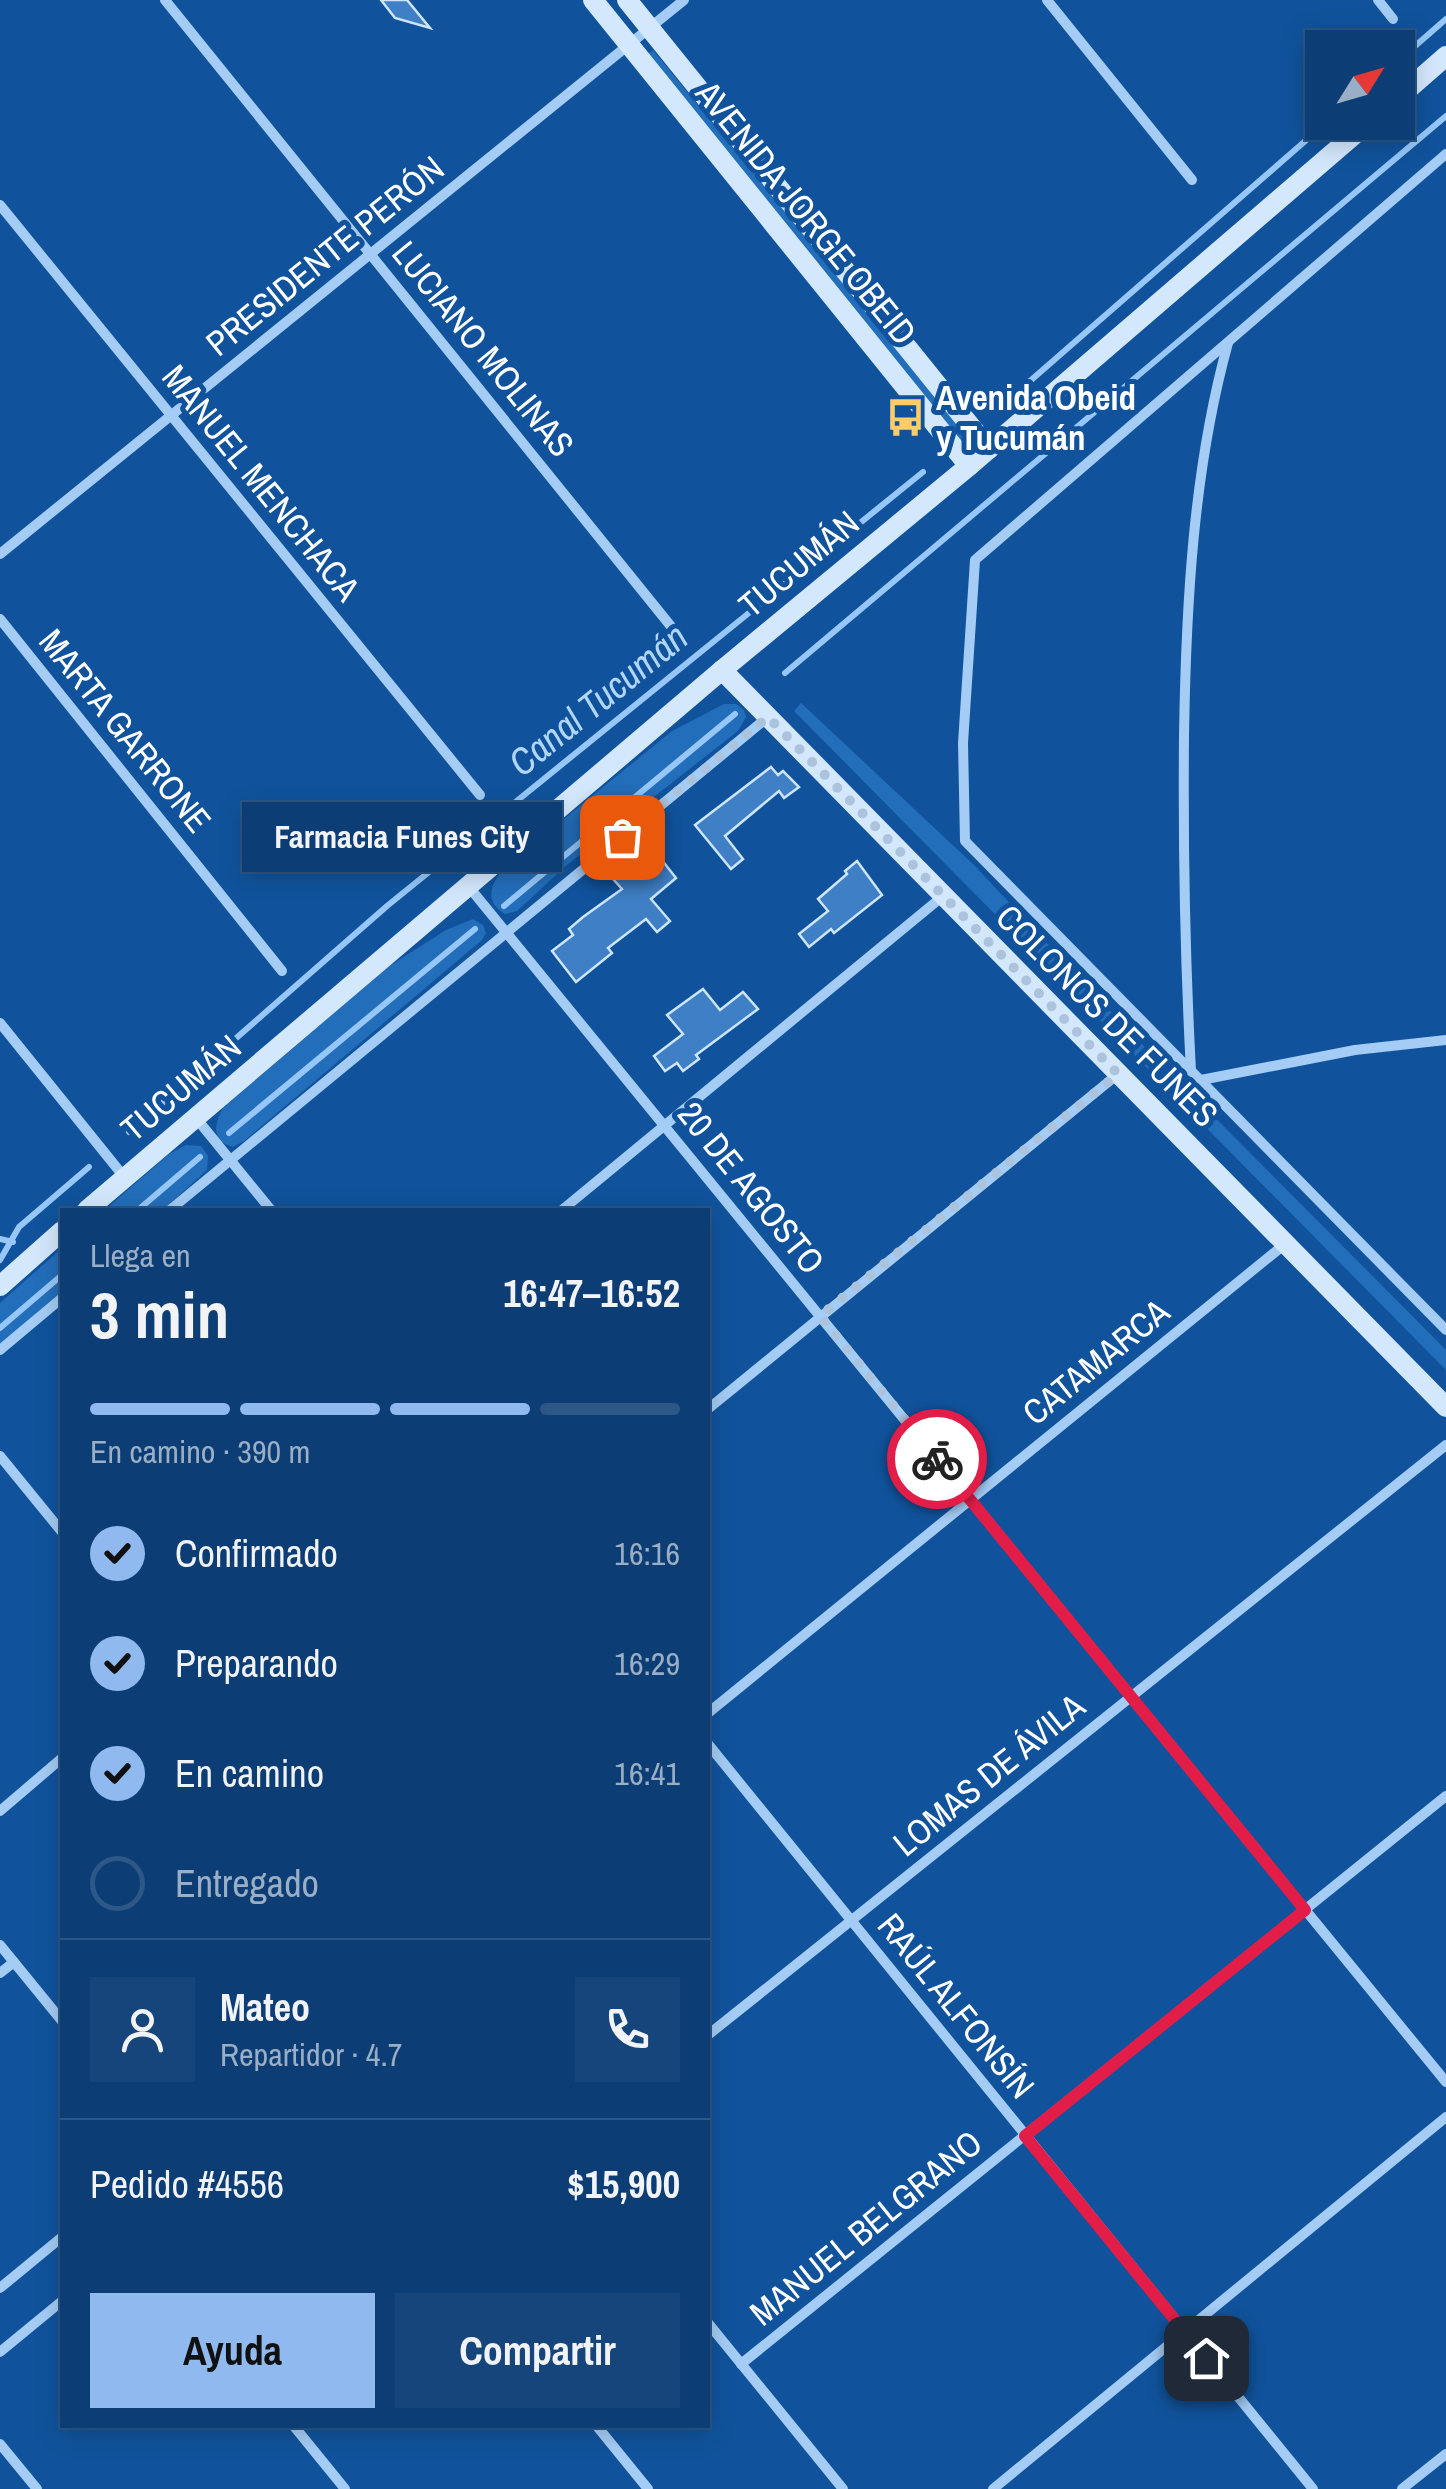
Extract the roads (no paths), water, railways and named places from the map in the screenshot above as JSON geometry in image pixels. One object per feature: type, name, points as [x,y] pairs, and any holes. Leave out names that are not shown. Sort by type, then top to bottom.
[{"type":"main road","name":"AVENIDA JORGE OBEID","points":[[593,0],[969,466]]},
{"type":"main road","name":"AVENIDA JORGE OBEID","points":[[627,0],[989,448]]},
{"type":"main road","points":[[1415,83],[1446,56]]},
{"type":"main road","name":"TUCUMÁN","points":[[90,1208],[722,670],[969,466],[1348,140]]},
{"type":"main road","name":"COLONOS DE FUNES","points":[[722,670],[1446,1406]]},
{"type":"main road","points":[[0,1286],[60,1234]]},
{"type":"street","name":"LUCIANO MOLINAS","points":[[165,0],[682,640]]},
{"type":"street","name":"PRESIDENTE PERÓN","points":[[0,554],[684,0]]},
{"type":"street","points":[[1047,0],[1192,180]]},
{"type":"street","points":[[1378,0],[1393,19]]},
{"type":"street","points":[[1446,154],[975,560],[968,619],[963,743],[964,841],[1446,1330]]},
{"type":"street","name":"MANUEL MENCHACA","points":[[0,205],[480,795]]},
{"type":"street","points":[[1192,1071],[1183,906],[1186,642],[1199,501],[1228,342]]},
{"type":"street","name":"MARTA GARRONE","points":[[0,618],[282,971]]},
{"type":"street","points":[[172,1208],[768,717]]},
{"type":"street","name":"20 DE AGOSTO","points":[[468,886],[1446,2082]]},
{"type":"street","points":[[564,1208],[943,896]]},
{"type":"street","points":[[0,1022],[125,1178]]},
{"type":"street","points":[[1200,1080],[1355,1050],[1446,1040]]},
{"type":"street","points":[[710,1406],[1118,1074]]},
{"type":"street","points":[[196,1118],[270,1208]]},
{"type":"street","name":"CATAMARCA","points":[[710,1710],[1286,1244]]},
{"type":"street","points":[[0,1350],[60,1300]]},
{"type":"street","name":"LOMAS DE ÁVILA","points":[[710,2034],[1446,1445]]},
{"type":"street","points":[[0,1456],[60,1530]]},
{"type":"street","name":"RAÚL ALFONSÍN","points":[[710,1746],[1314,2489]]},
{"type":"street","points":[[0,1810],[60,1760]]},
{"type":"street","name":"MANUEL BELGRANO","points":[[741,2364],[1446,1796]]},
{"type":"street","points":[[0,1945],[60,2019]]},
{"type":"street","points":[[0,1973],[14,1962]]},
{"type":"street","points":[[993,2489],[1446,2117]]},
{"type":"street","points":[[0,2288],[60,2239]]},
{"type":"street","points":[[0,2352],[60,2303]]},
{"type":"street","points":[[710,2325],[843,2489]]},
{"type":"street","points":[[295,2428],[346,2489]]},
{"type":"street","points":[[598,2428],[648,2489]]},
{"type":"street","points":[[0,2444],[37,2489]]},
{"type":"street","points":[[1402,2489],[1446,2454]]},
{"type":"waterway","name":"Canal Tucumán","points":[[1415,46],[1446,19]]},
{"type":"waterway","name":"Canal Tucumán","points":[[785,673],[1446,116]]},
{"type":"waterway","name":"Canal Tucumán","points":[[1007,401],[1306,140]]},
{"type":"waterway","name":"Canal Tucumán","points":[[129,1132],[387,906],[923,472]]},
{"type":"waterway","name":"Canal Tucumán","points":[[504,906],[735,714]]},
{"type":"waterway","name":"Canal Tucumán","points":[[229,1133],[475,929]]},
{"type":"waterway","name":"Canal Tucumán","points":[[140,1208],[200,1157]]},
{"type":"waterway","name":"Canal Tucumán","points":[[0,1260],[19,1227],[89,1167]]},
{"type":"waterway","points":[[0,1239],[13,1242]]},
{"type":"waterway","name":"Canal Tucumán","points":[[0,1328],[60,1277]]},
{"type":"place","name":"Avenida Obeid y Tucumán","points":[[906,418]]},
{"type":"place","name":"Farmacia Funes City","points":[[622,837]]}]
